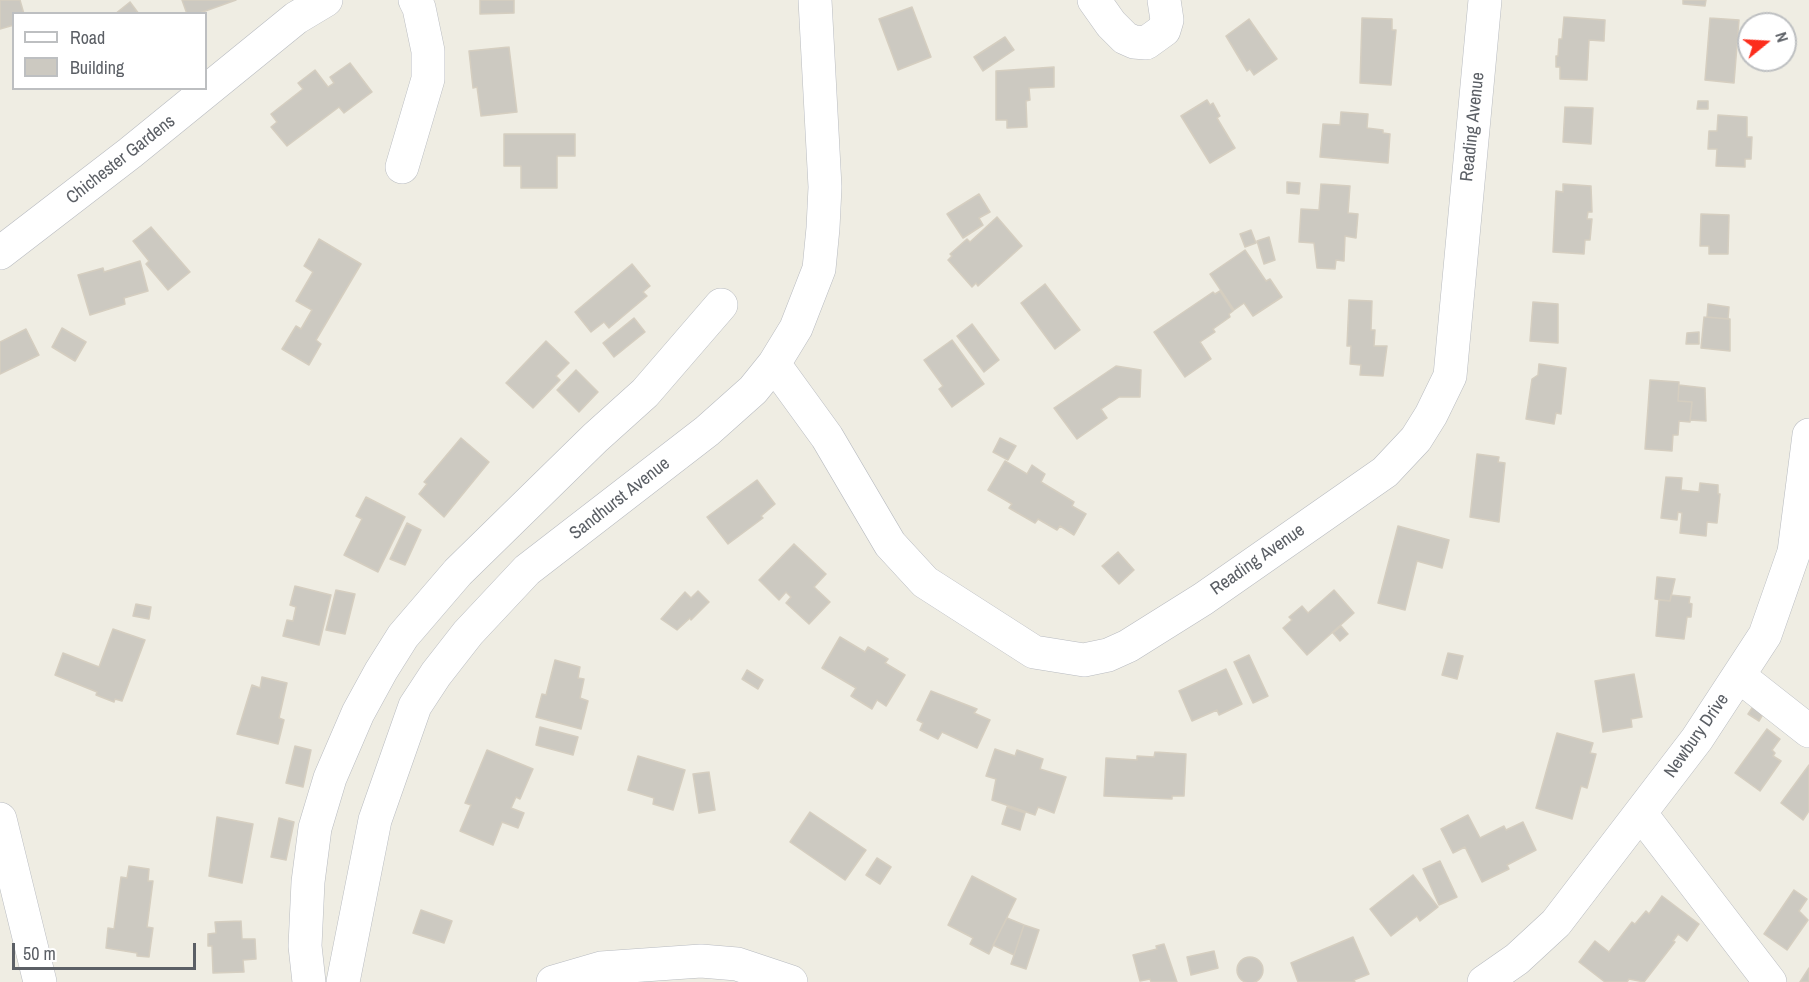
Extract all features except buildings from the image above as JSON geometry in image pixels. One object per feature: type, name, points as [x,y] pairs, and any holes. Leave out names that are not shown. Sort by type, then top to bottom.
[{"type":"street","name":"Chichester Gardens","points":[[0,253],[130,153],[296,18],[326,0]]},
{"type":"street","points":[[402,167],[428,79],[424,30],[415,0]]},
{"type":"street","name":"Sandhurst Avenue","points":[[343,982],[359,888],[375,820],[415,706],[436,674],[468,633],[527,570],[707,431],[753,390],[774,364],[796,328],[816,278],[820,259],[825,187],[815,0]]},
{"type":"street","points":[[1094,0],[1125,38],[1134,42],[1146,43],[1164,30],[1167,20],[1164,0]]},
{"type":"street","name":"Reading Avenue","points":[[774,364],[827,437],[859,496],[890,544],[925,582],[1035,652],[1084,660],[1108,655],[1128,646],[1203,599],[1385,472],[1416,440],[1431,415],[1450,376],[1485,0]]},
{"type":"street","points":[[309,982],[305,946],[308,882],[315,828],[330,778],[358,713],[381,671],[403,636],[458,572],[595,438],[645,393],[721,305]]},
{"type":"street","name":"Newbury Drive","points":[[1484,982],[1517,959],[1556,923],[1641,814],[1739,676],[1765,635],[1794,552],[1809,435]]},
{"type":"street","points":[[1739,676],[1809,731]]},
{"type":"street","points":[[1641,814],[1770,982]]},
{"type":"street","points":[[1,829],[40,982]]},
{"type":"street","points":[[553,982],[602,968],[701,961],[737,964],[791,982]]}]
